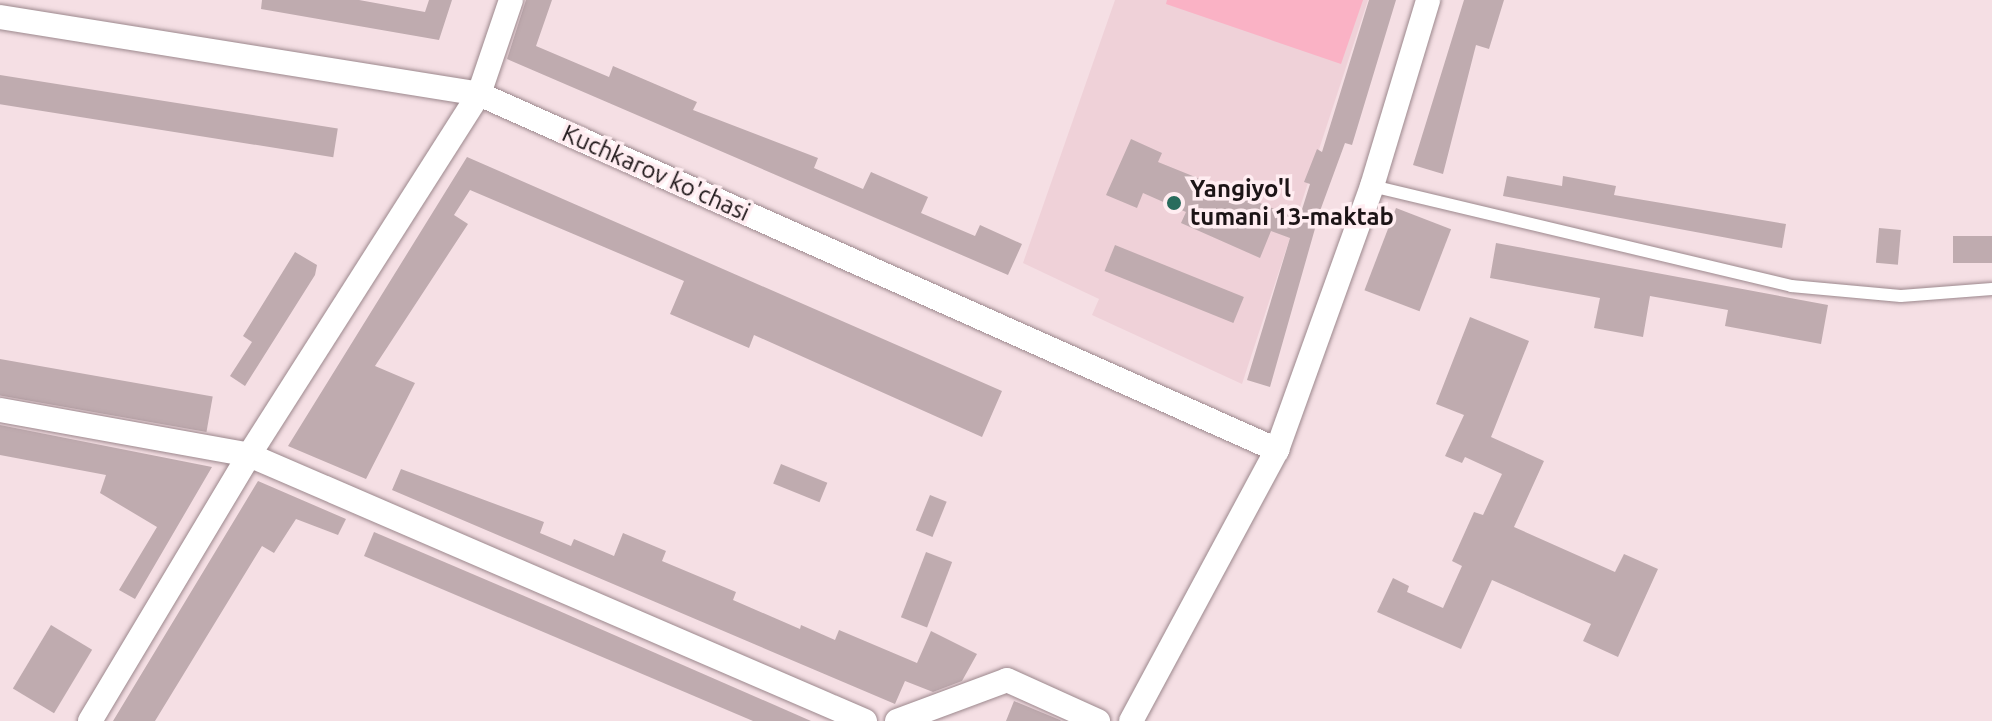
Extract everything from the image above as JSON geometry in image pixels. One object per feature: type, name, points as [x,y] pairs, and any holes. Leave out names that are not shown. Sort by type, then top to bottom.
[{"type":"street","points":[[90,721],[249,455],[479,94],[511,0]]},
{"type":"street","points":[[1131,721],[1277,450],[1372,186],[1428,0]]},
{"type":"street","name":"Kuchkarov ko'chasi","points":[[0,17],[479,94],[1277,450]]},
{"type":"street","points":[[0,410],[249,455],[865,721]]},
{"type":"street","points":[[897,721],[1007,680],[1098,721]]},
{"type":"lane","points":[[1372,186],[1791,286],[1901,296],[1992,289]]},
{"type":"shaded area","name":"Yangiyo'l tumani 13-maktab","points":[[1115,0],[1368,0],[1242,384],[1092,315],[1099,299],[1023,263]]},
{"type":"shaded area","points":[[1167,0],[1363,0],[1341,64],[1166,4]]},
{"type":"building","points":[[262,0],[359,0],[425,12],[429,0],[452,0],[439,40],[261,9]]},
{"type":"building","points":[[526,0],[552,0],[536,46],[609,77],[613,66],[697,102],[693,110],[818,158],[814,168],[863,189],[871,172],[928,197],[921,213],[975,236],[980,225],[1022,244],[1008,275],[507,59]]},
{"type":"building","points":[[1369,0],[1396,0],[1352,145],[1345,143],[1320,211],[1270,387],[1247,380],[1290,238],[1271,231],[1260,258],[1181,223],[1186,212],[1143,193],[1137,208],[1106,195],[1131,139],[1162,153],[1158,162],[1299,219],[1310,184],[1304,182],[1317,149],[1322,152]]},
{"type":"building","points":[[1464,0],[1504,0],[1489,49],[1476,45],[1443,174],[1413,165]]},
{"type":"building","points":[[0,75],[338,129],[333,157],[0,104]]},
{"type":"building","points":[[467,157],[1002,391],[982,437],[754,335],[749,348],[670,314],[684,281],[470,190],[454,215],[468,224],[375,366],[415,383],[366,479],[288,446]]},
{"type":"building","points":[[1507,176],[1562,186],[1563,176],[1616,186],[1614,195],[1786,224],[1782,248],[1503,196]]},
{"type":"building","points":[[1396,208],[1451,229],[1420,311],[1364,290]]},
{"type":"building","points":[[1879,228],[1901,230],[1898,265],[1876,263]]},
{"type":"building","points":[[1953,236],[1992,236],[1992,263],[1953,263]]},
{"type":"building","points":[[1496,243],[1828,305],[1821,344],[1725,326],[1728,310],[1650,296],[1643,337],[1594,328],[1600,298],[1490,278]]},
{"type":"building","points":[[1115,245],[1244,297],[1233,323],[1105,271]]},
{"type":"building","points":[[295,252],[317,265],[315,275],[245,386],[230,376],[252,342],[243,336]]},
{"type":"building","points":[[1470,317],[1529,341],[1491,437],[1544,461],[1514,527],[1615,572],[1624,554],[1658,569],[1618,657],[1583,641],[1591,624],[1492,580],[1461,649],[1377,612],[1393,578],[1409,586],[1407,592],[1443,608],[1462,566],[1452,561],[1474,512],[1483,515],[1502,474],[1465,457],[1462,463],[1445,456],[1464,415],[1436,404]]},
{"type":"building","points":[[0,359],[213,397],[206,432],[0,396]]},
{"type":"building","points":[[0,425],[212,467],[135,599],[119,590],[157,527],[100,493],[106,475],[0,455]]},
{"type":"building","points":[[781,464],[827,483],[819,502],[773,483]]},
{"type":"building","points":[[401,469],[544,522],[540,533],[571,546],[574,539],[614,556],[623,533],[666,551],[662,561],[736,592],[733,600],[800,629],[801,625],[835,640],[839,630],[917,663],[931,631],[977,654],[962,681],[933,692],[905,681],[895,704],[392,490]]},
{"type":"building","points":[[258,481],[346,519],[338,535],[296,519],[274,553],[262,546],[155,721],[113,721]]},
{"type":"building","points":[[930,495],[947,502],[932,537],[916,530]]},
{"type":"building","points":[[374,532],[811,721],[753,721],[364,556]]},
{"type":"building","points":[[926,552],[952,562],[927,627],[901,617]]},
{"type":"building","points":[[51,625],[92,650],[54,713],[13,688]]},
{"type":"building","points":[[1014,701],[1060,720],[1061,721],[1006,721]]},
{"type":"place","name":"Yangiyo'l tumani 13-maktab","points":[[1174,203]]}]
